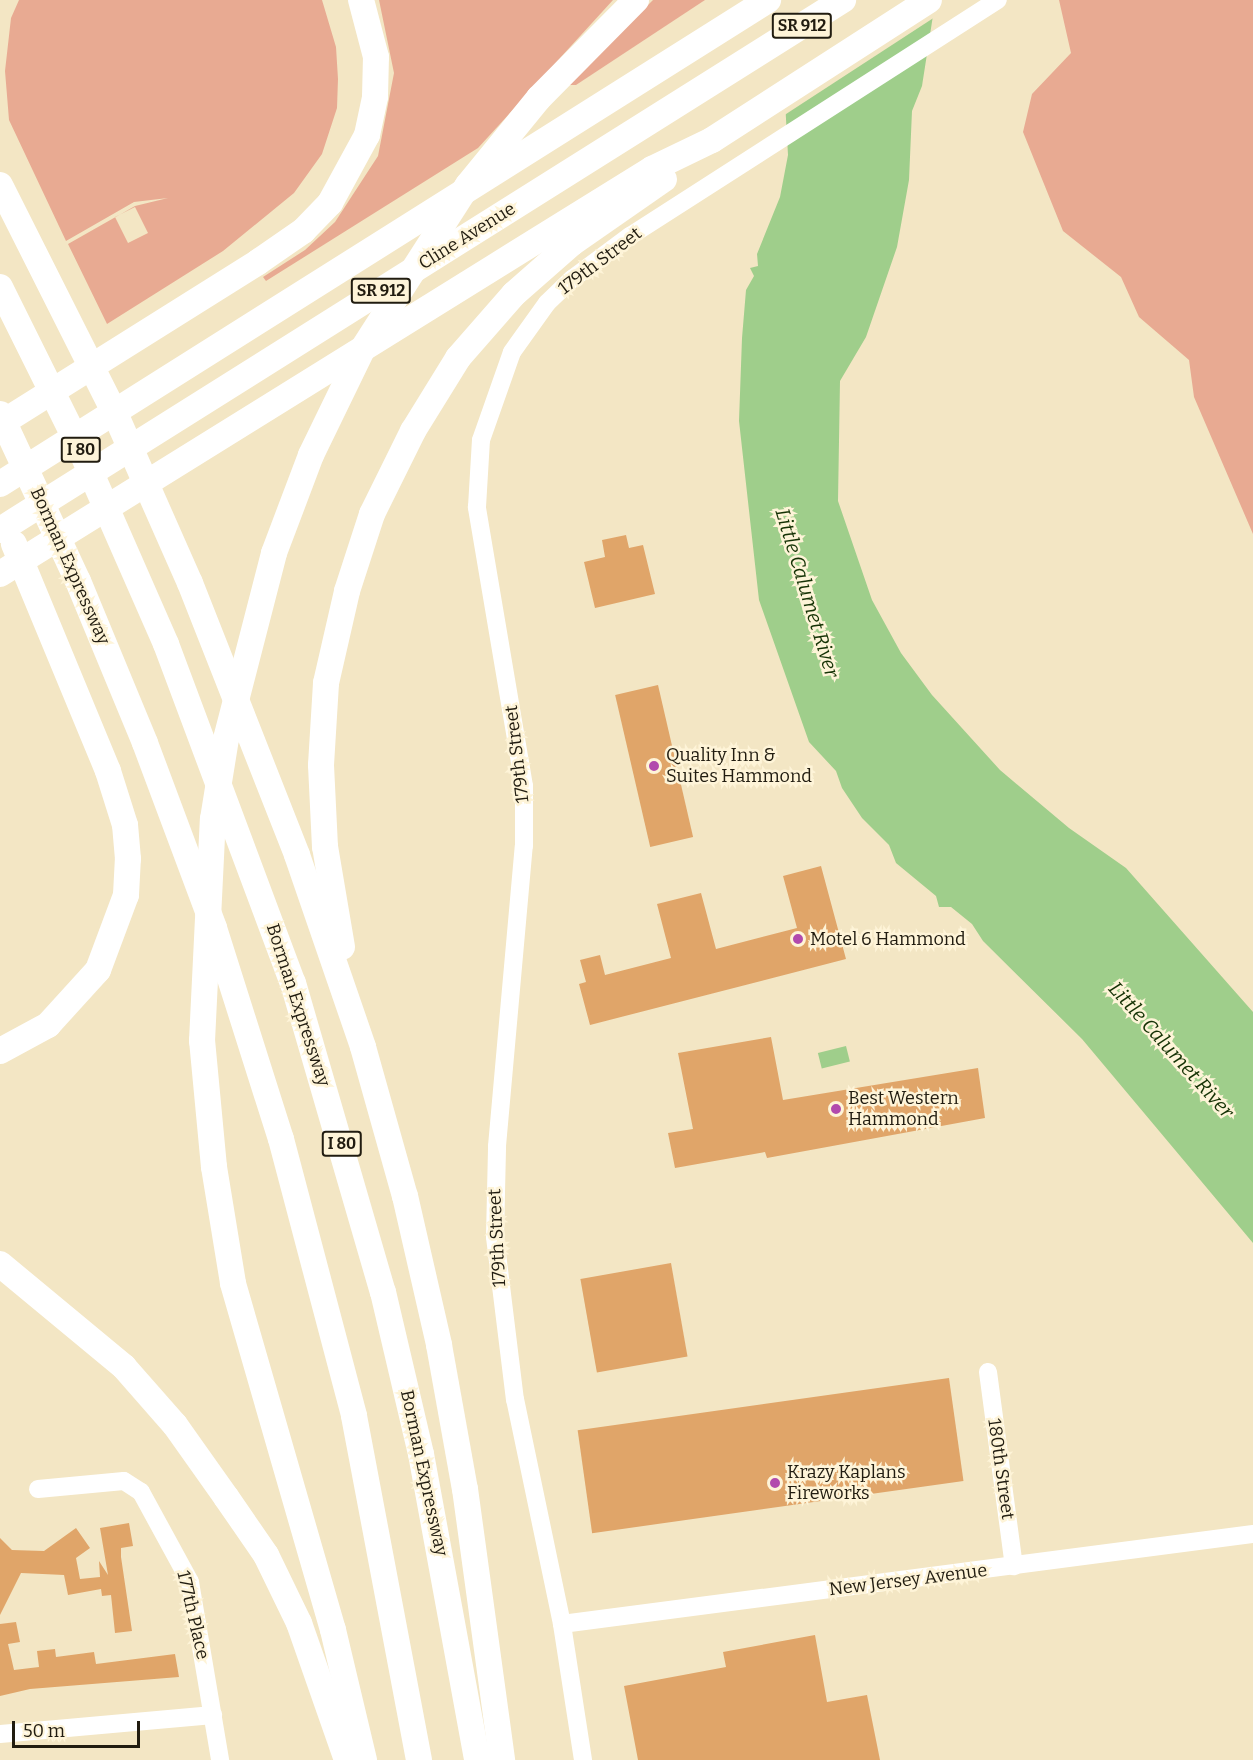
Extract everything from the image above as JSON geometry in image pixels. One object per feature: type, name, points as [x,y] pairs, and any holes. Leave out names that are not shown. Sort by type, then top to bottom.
[{"type":"highway","points":[[0,424],[258,262],[303,231],[330,203],[367,135],[375,97],[376,57],[361,0]]},
{"type":"highway","points":[[364,1760],[333,1630],[233,1283],[214,1167],[202,1041],[213,819],[226,739],[282,527],[337,399],[409,271],[468,185],[557,79],[636,0]]},
{"type":"highway","name":"Cline Avenue","points":[[0,530],[843,0]]},
{"type":"highway","points":[[363,1047],[325,847],[321,765],[326,683],[346,591],[372,514],[413,431],[458,358],[514,294],[572,243],[646,193],[712,140],[929,0]]},
{"type":"highway","name":"SR 912","points":[[0,484],[762,4]]},
{"type":"highway","points":[[0,574],[652,169],[712,140]]},
{"type":"highway","points":[[0,185],[60,301],[170,536],[247,723],[363,1047],[405,1196],[439,1345],[465,1489],[502,1760]]},
{"type":"highway","name":"Borman Expressway","points":[[0,287],[33,350],[126,552],[233,814],[335,1121],[422,1454],[477,1760]]},
{"type":"highway","name":"Borman Expressway","points":[[0,414],[78,581],[214,928],[281,1139],[354,1416],[419,1760]]},
{"type":"highway","points":[[0,514],[46,615],[125,825],[126,895],[98,970],[76,999],[48,1024],[0,1051]]},
{"type":"highway","points":[[0,1264],[124,1367],[175,1425],[226,1497],[266,1555],[299,1623],[347,1760]]},
{"type":"street","name":"179th Street","points":[[583,1760],[562,1624],[515,1400],[495,1237],[497,1146],[524,846],[524,786],[477,507],[480,440],[498,380],[547,303],[602,255],[998,0]]},
{"type":"street","name":"180th Street","points":[[988,1372],[1014,1566]]},
{"type":"street","name":"177th Place","points":[[38,1489],[132,1483],[174,1545],[190,1582],[220,1760]]},
{"type":"street","name":"New Jersey Avenue","points":[[562,1624],[1253,1534]]},
{"type":"street","points":[[0,1734],[213,1715]]},
{"type":"shaded area","points":[[19,0],[322,0],[336,47],[338,79],[337,108],[322,154],[294,193],[223,251],[107,324],[68,244],[115,217],[128,243],[148,233],[135,207],[120,214],[135,206],[168,198],[134,202],[66,241],[9,120],[5,71],[11,18]]},
{"type":"shaded area","points":[[379,0],[613,0],[478,148],[266,281],[263,277],[305,250],[335,222],[378,156],[394,73]]},
{"type":"shaded area","points":[[653,0],[705,0],[576,85],[568,85]]},
{"type":"shaded area","points":[[1059,0],[1253,0],[1253,534],[1194,397],[1189,360],[1139,317],[1121,277],[1063,231],[1023,132],[1032,94],[1071,53]]},
{"type":"water","name":"Little Calumet River","points":[[934,9],[922,86],[912,111],[909,180],[897,247],[866,337],[840,381],[838,501],[872,600],[901,653],[932,695],[1000,770],[1069,828],[1126,868],[1253,1012],[1253,1243],[1082,1039],[983,941],[972,924],[951,907],[939,907],[936,896],[896,863],[889,845],[862,818],[842,788],[836,771],[809,742],[759,600],[739,421],[742,338],[746,290],[754,276],[750,268],[758,266],[757,254],[780,197],[788,155],[785,101]]},
{"type":"water","points":[[846,1046],[850,1062],[822,1069],[818,1053]]},
{"type":"pier","points":[[768,0],[936,0],[937,9],[935,17],[783,116]]},
{"type":"building","points":[[626,535],[629,548],[643,545],[655,594],[595,608],[584,562],[605,557],[602,540]]},
{"type":"building","name":"Quality Inn & Suites Hammond","points":[[658,685],[693,837],[650,847],[615,695]]},
{"type":"building","name":"Motel 6 Hammond","points":[[821,866],[846,959],[590,1025],[579,984],[586,982],[580,960],[600,955],[605,975],[671,958],[657,904],[701,893],[716,949],[797,928],[783,876]]},
{"type":"building","name":"Best Western Hammond","points":[[771,1037],[783,1100],[978,1068],[985,1118],[767,1158],[765,1152],[675,1168],[668,1133],[693,1129],[678,1053]]},
{"type":"building","points":[[671,1263],[687,1357],[597,1373],[580,1279]]},
{"type":"building","points":[[949,1378],[963,1481],[592,1533],[578,1430]]},
{"type":"building","points":[[129,1523],[133,1546],[121,1548],[121,1557],[132,1631],[115,1633],[111,1595],[102,1596],[101,1589],[68,1595],[64,1575],[21,1573],[0,1615],[0,1538],[12,1550],[44,1551],[76,1528],[90,1548],[76,1558],[80,1579],[100,1577],[99,1561],[108,1575],[100,1528]]},
{"type":"building","points":[[16,1622],[20,1642],[8,1644],[14,1670],[39,1667],[37,1651],[55,1649],[56,1657],[94,1652],[96,1664],[175,1654],[179,1677],[30,1689],[0,1696],[0,1624]]},
{"type":"building","points":[[815,1635],[827,1702],[867,1695],[880,1760],[638,1760],[624,1686],[726,1667],[723,1652]]},
{"type":"place","name":"Quality Inn & Suites Hammond","points":[[654,766]]},
{"type":"place","name":"Motel 6 Hammond","points":[[798,939]]},
{"type":"place","name":"Best Western Hammond","points":[[836,1109]]},
{"type":"place","name":"Krazy Kaplans Fireworks","points":[[775,1483]]}]
